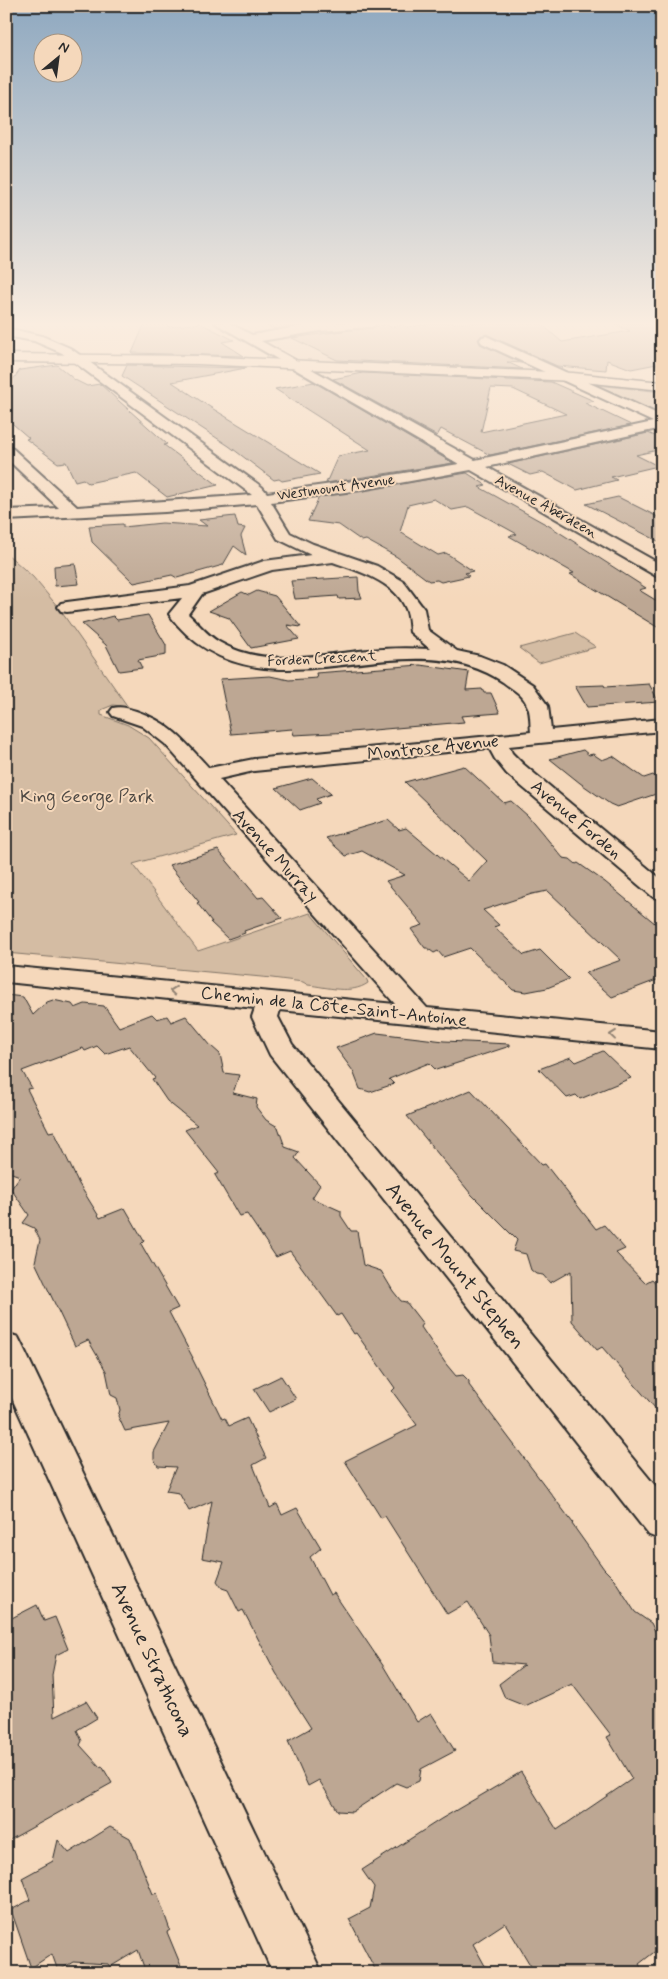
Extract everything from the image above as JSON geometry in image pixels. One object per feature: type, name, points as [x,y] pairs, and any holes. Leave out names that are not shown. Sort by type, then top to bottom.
[{"type":"street","points":[[154,415],[258,490],[276,525],[284,536],[308,548],[372,570],[397,585],[415,609],[419,632],[451,655],[473,660],[496,669],[526,689],[538,706],[542,736]]},
{"type":"street","name":"Avenue Aberdeen","points":[[385,415],[662,572]]},
{"type":"street","points":[[646,415],[662,423]]},
{"type":"street","name":"Westmount Avenue","points":[[6,515],[262,498],[384,481],[473,466],[662,423]]},
{"type":"street","points":[[6,450],[73,512]]},
{"type":"street","points":[[270,565],[284,536]]},
{"type":"street","name":"Forden Crescent","points":[[67,607],[141,600],[193,591],[270,565],[336,558]]},
{"type":"street","points":[[178,614],[194,595],[193,591]]},
{"type":"street","name":"Forden Crescent","points":[[141,600],[148,605],[178,614],[202,638],[216,648],[230,654],[258,661],[279,664],[389,654],[451,655]]},
{"type":"street","points":[[389,654],[419,632]]},
{"type":"street","name":"Avenue Murray","points":[[120,712],[135,716],[161,730],[205,776],[419,1016]]},
{"type":"street","name":"Montrose Avenue","points":[[205,776],[254,765],[662,725]]},
{"type":"street","name":"Avenue Forden","points":[[496,741],[502,755],[515,769],[662,892]]},
{"type":"street","name":"Chemin de la Côte-Saint-Antoine","points":[[6,974],[662,1040]]},
{"type":"street","name":"Avenue Mount Stephen","points":[[270,1001],[265,1018],[280,1048],[662,1523]]},
{"type":"street","name":"Avenue Strathcona","points":[[6,1348],[298,1973]]},
{"type":"green space","name":"King George Park","points":[[6,553],[33,577],[58,607],[128,707],[113,705],[101,710],[101,715],[128,725],[149,738],[236,835],[133,864],[198,951],[310,913],[368,983],[354,989],[339,989],[272,978],[6,953]]},
{"type":"green space","points":[[575,633],[596,647],[539,663],[519,648]]},
{"type":"building","points":[[6,415],[135,415],[167,444],[164,445],[218,485],[167,497],[136,473],[88,483],[83,479],[75,481],[66,462],[58,463],[26,439],[29,438],[6,418]]},
{"type":"building","points":[[182,415],[224,415],[320,474],[282,481],[279,479],[274,480],[229,446]]},
{"type":"building","points":[[316,415],[371,415],[453,463],[326,483],[338,456],[370,450]]},
{"type":"building","points":[[399,415],[485,415],[481,432],[560,415],[611,415],[631,425],[490,455],[441,429],[437,436]]},
{"type":"building","points":[[648,433],[662,439],[662,449],[636,455],[658,466],[611,477],[617,480],[577,490],[543,472],[530,475],[508,464]]},
{"type":"building","points":[[467,473],[486,485],[479,487],[551,527],[646,588],[639,590],[662,604],[662,630],[570,574],[574,573],[509,536],[517,534],[468,507],[452,510],[434,499],[408,505],[400,532],[438,555],[446,553],[473,571],[465,573],[469,576],[441,582],[437,580],[429,581],[397,557],[366,540],[362,541],[339,525],[308,521],[319,497]]},
{"type":"building","points":[[618,497],[662,519],[662,543],[586,504]]},
{"type":"building","points":[[235,516],[238,527],[245,528],[241,536],[246,555],[234,546],[223,565],[177,578],[172,575],[134,583],[92,542],[89,526],[123,524],[123,527],[162,523],[207,526],[199,520]]},
{"type":"building","points":[[75,564],[79,584],[55,586],[54,566]]},
{"type":"building","points":[[358,577],[359,591],[362,598],[339,599],[338,596],[295,599],[291,581]]},
{"type":"building","points":[[257,591],[275,596],[301,627],[287,625],[299,639],[251,648],[229,618],[209,611],[242,592],[249,595]]},
{"type":"building","points":[[148,615],[166,645],[166,655],[138,660],[142,668],[119,671],[106,645],[82,624],[113,616],[117,620]]},
{"type":"building","points":[[420,665],[469,672],[466,690],[482,689],[484,693],[491,693],[500,713],[461,716],[464,722],[351,732],[294,735],[292,729],[231,734],[220,679],[270,676],[289,680],[317,678],[316,673]]},
{"type":"building","points":[[649,684],[659,702],[587,707],[575,686],[604,685],[605,687]]},
{"type":"building","points":[[583,750],[589,755],[593,754],[602,760],[613,756],[644,778],[653,775],[662,782],[662,792],[617,807],[610,804],[550,759]]},
{"type":"building","points":[[464,766],[504,803],[511,801],[528,816],[563,858],[570,859],[576,864],[578,863],[605,882],[662,929],[662,978],[612,997],[585,973],[621,960],[548,891],[532,894],[483,910],[499,925],[494,927],[524,955],[540,950],[569,979],[547,988],[526,992],[513,990],[470,948],[443,957],[438,951],[434,953],[425,948],[411,929],[423,925],[386,881],[405,875],[362,851],[346,856],[326,838],[388,820],[399,830],[406,828],[469,881],[487,861],[405,782]]},
{"type":"building","points":[[312,778],[331,794],[316,799],[320,803],[300,810],[276,788]]},
{"type":"building","points":[[218,850],[258,898],[263,897],[282,918],[244,931],[245,933],[228,939],[210,922],[212,922],[197,903],[199,902],[169,865]]},
{"type":"building","points":[[6,995],[23,997],[33,1015],[47,1002],[53,1000],[72,1004],[75,1008],[85,1004],[104,1006],[119,1027],[152,1014],[157,1019],[167,1016],[171,1022],[186,1016],[220,1054],[224,1073],[239,1075],[233,1093],[257,1099],[256,1107],[266,1120],[278,1127],[285,1147],[299,1152],[295,1158],[320,1185],[312,1198],[341,1211],[341,1216],[351,1231],[357,1231],[363,1265],[381,1271],[401,1301],[406,1302],[423,1324],[421,1327],[446,1364],[456,1376],[463,1375],[469,1381],[469,1385],[573,1523],[604,1569],[614,1579],[635,1612],[651,1623],[662,1645],[662,1946],[639,1964],[644,1973],[535,1973],[505,1923],[473,1944],[489,1973],[377,1973],[349,1919],[370,1908],[374,1887],[362,1870],[441,1819],[521,1772],[557,1830],[632,1779],[607,1737],[611,1735],[572,1684],[525,1706],[505,1698],[499,1684],[524,1665],[492,1662],[489,1635],[468,1602],[447,1614],[385,1516],[381,1518],[345,1461],[417,1425],[392,1391],[395,1388],[356,1333],[354,1334],[341,1314],[337,1316],[290,1251],[276,1257],[247,1214],[239,1216],[215,1175],[219,1173],[185,1130],[197,1125],[167,1101],[152,1079],[155,1078],[129,1046],[105,1054],[97,1046],[85,1051],[83,1048],[22,1071],[32,1088],[27,1089],[49,1132],[54,1131],[79,1184],[100,1218],[125,1208],[144,1241],[141,1244],[178,1308],[169,1312],[222,1419],[225,1418],[229,1426],[247,1418],[266,1458],[253,1465],[270,1508],[277,1504],[282,1515],[297,1508],[321,1548],[310,1557],[330,1595],[334,1593],[384,1667],[417,1722],[431,1713],[455,1751],[421,1769],[419,1781],[406,1787],[396,1783],[352,1812],[338,1811],[319,1780],[308,1786],[288,1741],[311,1728],[276,1673],[243,1610],[239,1612],[228,1590],[222,1588],[217,1581],[224,1562],[202,1558],[212,1501],[189,1511],[179,1493],[166,1491],[176,1467],[158,1466],[154,1459],[154,1452],[169,1423],[125,1431],[118,1416],[120,1410],[117,1398],[111,1395],[106,1371],[88,1340],[75,1346],[35,1262],[40,1240],[34,1228],[23,1223],[29,1215],[11,1189],[20,1176],[6,1171]]},
{"type":"building","points":[[377,1033],[444,1041],[510,1044],[510,1046],[436,1070],[429,1063],[389,1079],[394,1084],[370,1092],[360,1089],[353,1071],[336,1048]]},
{"type":"building","points":[[603,1051],[631,1078],[580,1099],[576,1095],[567,1098],[539,1069],[571,1057],[576,1062]]},
{"type":"building","points":[[471,1090],[542,1165],[545,1164],[596,1229],[604,1225],[625,1249],[616,1253],[645,1283],[652,1279],[662,1290],[662,1416],[602,1347],[597,1350],[572,1321],[571,1271],[550,1283],[543,1275],[536,1274],[531,1270],[526,1254],[513,1251],[517,1240],[471,1194],[407,1116]]},
{"type":"building","points":[[281,1376],[296,1399],[269,1412],[254,1389]]},
{"type":"building","points":[[37,1605],[44,1621],[55,1617],[68,1649],[56,1655],[52,1675],[54,1717],[86,1701],[97,1718],[77,1730],[82,1741],[80,1745],[100,1767],[102,1766],[112,1783],[6,1842],[6,1621]]},
{"type":"building","points":[[110,1827],[130,1838],[153,1894],[157,1893],[170,1930],[167,1932],[184,1973],[146,1973],[138,1950],[110,1967],[108,1964],[73,1962],[58,1971],[52,1954],[31,1968],[11,1910],[30,1900],[22,1878],[53,1861],[58,1840],[69,1853]]}]
